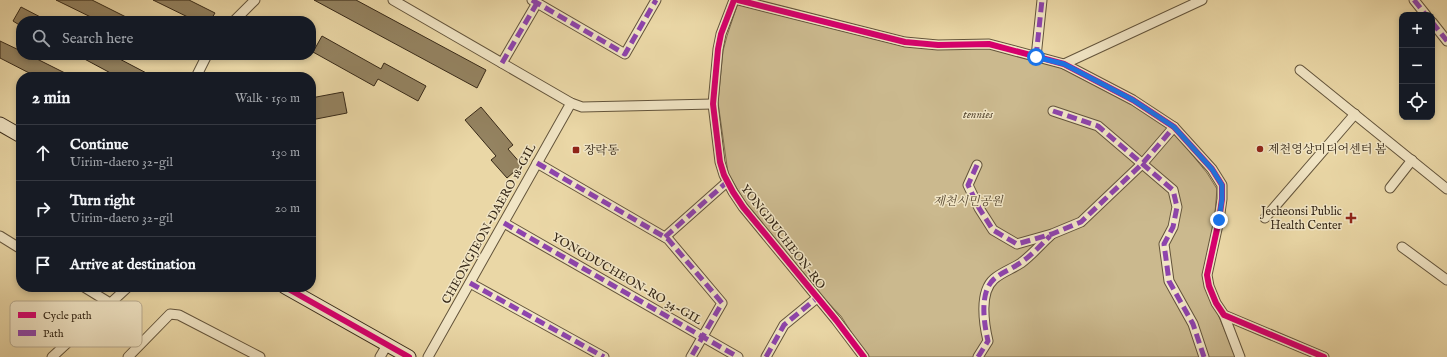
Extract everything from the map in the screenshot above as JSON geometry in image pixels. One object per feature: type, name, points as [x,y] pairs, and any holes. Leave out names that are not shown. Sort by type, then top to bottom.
[{"type":"street","points":[[239,16],[255,0]]},
{"type":"street","points":[[393,0],[404,3],[502,63],[582,108],[714,104]]},
{"type":"street","points":[[502,63],[534,1],[625,54],[656,0]]},
{"type":"street","name":"YONGDUCHEON-RO","points":[[734,0],[721,34],[718,49],[714,104],[720,162],[727,182],[743,207],[836,320],[864,357]]},
{"type":"street","points":[[738,0],[905,42],[938,45],[989,44],[1064,64],[1133,100],[1174,127],[1212,169],[1222,185],[1219,220],[1207,275],[1216,303],[1224,315],[1240,357]]},
{"type":"street","points":[[1036,57],[1042,0]]},
{"type":"street","points":[[1064,64],[1202,0]]},
{"type":"street","points":[[1414,0],[1424,12]]},
{"type":"street","points":[[1435,26],[1447,41]]},
{"type":"street","points":[[198,72],[204,60]]},
{"type":"street","points":[[1300,70],[1447,189]]},
{"type":"street","name":"CHEONGJEON-DAERO 18-GIL","points":[[428,357],[571,103]]},
{"type":"street","points":[[1053,111],[1098,126],[1173,190],[1178,207],[1173,227],[1164,244],[1169,281],[1193,324],[1204,357]]},
{"type":"street","points":[[1265,218],[1355,114]]},
{"type":"street","points":[[0,124],[16,133]]},
{"type":"street","points":[[977,165],[968,185],[993,230],[1017,244],[1052,234],[1081,222],[1143,163],[1174,127]]},
{"type":"street","points":[[1390,188],[1412,160]]},
{"type":"street","points":[[537,163],[665,236],[722,303],[692,357]]},
{"type":"street","points":[[665,236],[727,182]]},
{"type":"street","name":"YONGDUCHEON-RO 34-GIL","points":[[504,223],[738,357]]},
{"type":"street","points":[[978,357],[988,341],[984,326],[985,296],[987,286],[994,279],[1021,263],[1052,234]]},
{"type":"street","points":[[0,236],[16,245]]},
{"type":"street","points":[[1402,247],[1447,280]]},
{"type":"street","points":[[470,283],[604,357]]},
{"type":"street","points":[[92,292],[107,301]]},
{"type":"street","points":[[112,301],[122,292]]},
{"type":"street","points":[[294,292],[409,357]]},
{"type":"street","points":[[766,357],[784,325],[817,298]]},
{"type":"street","points":[[142,343],[170,314],[179,315],[260,357]]},
{"type":"street","points":[[1224,315],[1324,357]]},
{"type":"street","points":[[380,357],[387,345]]},
{"type":"street","points":[[52,357],[63,347]]},
{"type":"street","points":[[128,357],[138,347]]},
{"type":"green space","name":"제천시민공원","points":[[738,3],[905,42],[989,44],[1064,64],[1133,100],[1172,130],[1207,173],[1217,189],[1214,224],[1203,279],[1236,357],[867,357],[841,316],[816,290],[747,206],[728,173],[718,102],[723,51]]},
{"type":"building","points":[[56,0],[92,0],[124,16],[89,16]]},
{"type":"building","points":[[153,0],[189,0],[215,13],[213,16],[186,16]]},
{"type":"building","points":[[314,0],[356,0],[486,70],[477,88]]},
{"type":"building","points":[[21,7],[38,16],[16,16],[16,23],[13,21]]},
{"type":"building","points":[[322,36],[381,69],[384,63],[426,86],[418,101],[378,79],[374,86],[316,54],[316,47]]},
{"type":"building","points":[[0,41],[16,49],[16,60],[39,60],[63,72],[27,72],[0,58]]},
{"type":"building","points":[[86,60],[122,60],[144,72],[109,72]]},
{"type":"building","points":[[343,92],[347,113],[316,119],[316,97]]},
{"type":"building","points":[[481,107],[513,145],[508,149],[522,165],[507,178],[491,160],[496,156],[465,120]]},
{"type":"marked path","points":[[532,0],[625,54],[656,0]]},
{"type":"marked path","points":[[1036,57],[1042,0]]},
{"type":"marked path","points":[[1414,0],[1424,12]]},
{"type":"marked path","points":[[502,63],[537,3]]},
{"type":"marked path","points":[[1435,26],[1447,41]]},
{"type":"marked path","points":[[1053,111],[1098,126],[1173,190],[1177,207],[1173,227],[1164,244],[1169,281],[1193,324],[1204,357]]},
{"type":"marked path","points":[[977,165],[968,185],[979,208],[993,230],[1017,244],[1052,234],[1081,222],[1143,163],[1174,127]]},
{"type":"marked path","points":[[537,163],[668,239],[722,303],[691,357]]},
{"type":"marked path","points":[[665,237],[727,182]]},
{"type":"marked path","points":[[504,223],[738,357]]},
{"type":"marked path","points":[[978,357],[988,341],[984,317],[984,300],[989,285],[994,279],[1028,257],[1050,236]]},
{"type":"marked path","points":[[470,283],[604,357]]},
{"type":"marked path","points":[[766,357],[784,325],[817,298]]},
{"type":"cycle path","points":[[734,0],[721,34],[718,49],[713,104],[720,162],[724,175],[743,207],[836,320],[864,357]]},
{"type":"cycle path","points":[[738,0],[905,42],[938,45],[989,44],[1064,64],[1133,100],[1174,127],[1212,169],[1222,185],[1219,220],[1207,275],[1209,286],[1216,303],[1224,315],[1324,357]]},
{"type":"cycle path","points":[[294,292],[409,357]]},
{"type":"place","name":"제천영상미디어센터 봄","points":[[1260,149]]},
{"type":"place","name":"장락동","points":[[576,150]]},
{"type":"place","name":"Jecheonsi Public Health Center","points":[[1351,218]]},
{"type":"route","points":[[1036,57],[1064,64],[1133,100],[1174,127],[1212,169],[1222,185],[1219,220]]},
{"type":"park label","name":"tennies","points":[[978,114]]}]
